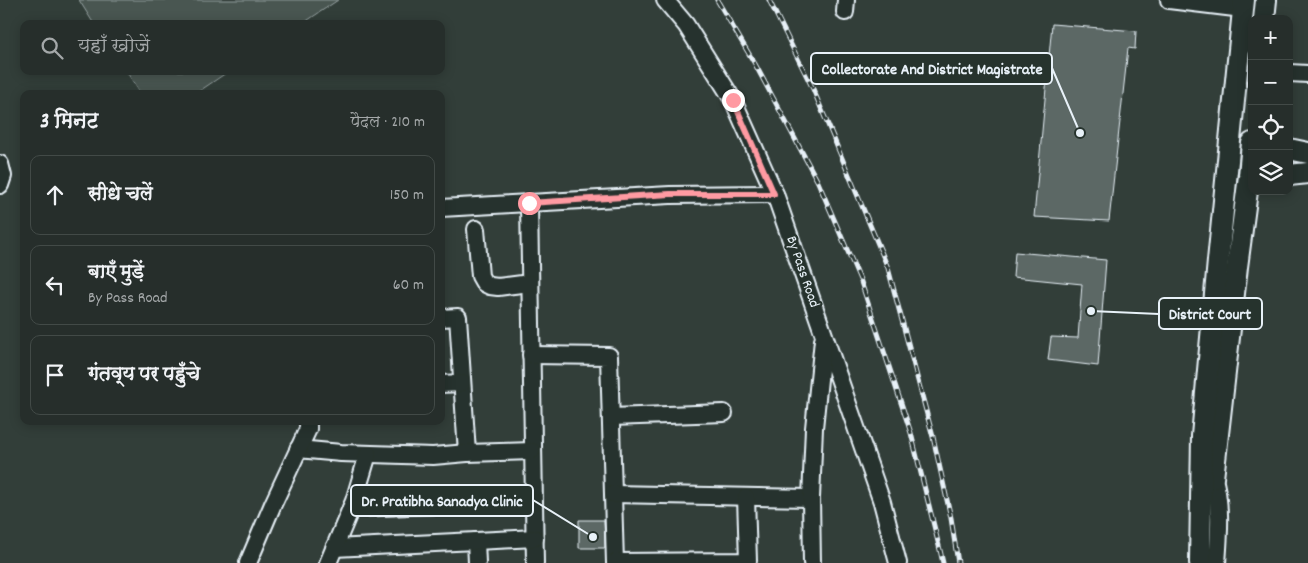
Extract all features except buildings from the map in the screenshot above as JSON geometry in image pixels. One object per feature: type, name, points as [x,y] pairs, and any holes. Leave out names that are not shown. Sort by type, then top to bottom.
[{"type":"main road","points":[[1264,15],[1266,0]]},
{"type":"main road","points":[[1202,561],[1213,476],[1226,177],[1244,5]]},
{"type":"main road","points":[[1230,141],[1248,143]]},
{"type":"main road","points":[[1293,150],[1308,152]]},
{"type":"main road","points":[[1293,175],[1308,173]]},
{"type":"main road","points":[[1226,177],[1248,176]]},
{"type":"main road","points":[[1202,561],[1202,436],[1238,262],[1248,190]]},
{"type":"street","name":"By Pass Road","points":[[665,0],[686,25],[733,100],[774,194],[882,502],[898,563]]},
{"type":"street","points":[[1169,0],[1244,5]]},
{"type":"street","points":[[1293,73],[1308,74]]},
{"type":"street","points":[[0,164],[3,176],[0,185]]},
{"type":"street","points":[[445,208],[670,194],[774,194]]},
{"type":"street","points":[[529,203],[535,563]]},
{"type":"street","points":[[476,229],[480,276],[484,283],[498,287],[530,283]]},
{"type":"street","points":[[445,318],[458,317],[467,453]]},
{"type":"street","points":[[812,563],[811,498],[814,428],[824,335]]},
{"type":"street","points":[[531,355],[609,356],[615,562],[748,561],[746,497]]},
{"type":"street","points":[[445,384],[462,383]]},
{"type":"street","points":[[611,417],[724,413]]},
{"type":"street","points":[[248,563],[308,425]]},
{"type":"street","points":[[298,449],[341,454],[433,456],[467,453],[532,452]]},
{"type":"street","points":[[368,454],[351,508],[331,556],[476,541],[535,538]]},
{"type":"street","points":[[613,494],[811,498]]},
{"type":"street","points":[[351,508],[534,502]]},
{"type":"street","points":[[476,541],[477,563]]},
{"type":"shaded area","points":[[79,0],[338,0],[308,20],[92,20]]},
{"type":"shaded area","points":[[129,75],[223,75],[201,90],[138,90]]},
{"type":"railway","points":[[717,0],[755,64],[818,182],[861,282],[911,433],[943,563]]},
{"type":"railway","points":[[769,0],[813,89],[888,268],[933,437],[951,518],[958,563]]},
{"type":"place","name":"Collectorate And District Magistrate","points":[[1080,133]]},
{"type":"place","name":"District Court","points":[[1091,311]]},
{"type":"place","name":"Dr. Pratibha Sanadya Clinic","points":[[593,537]]},
{"type":"route","points":[[529,203],[670,194],[774,194],[733,100]]}]
